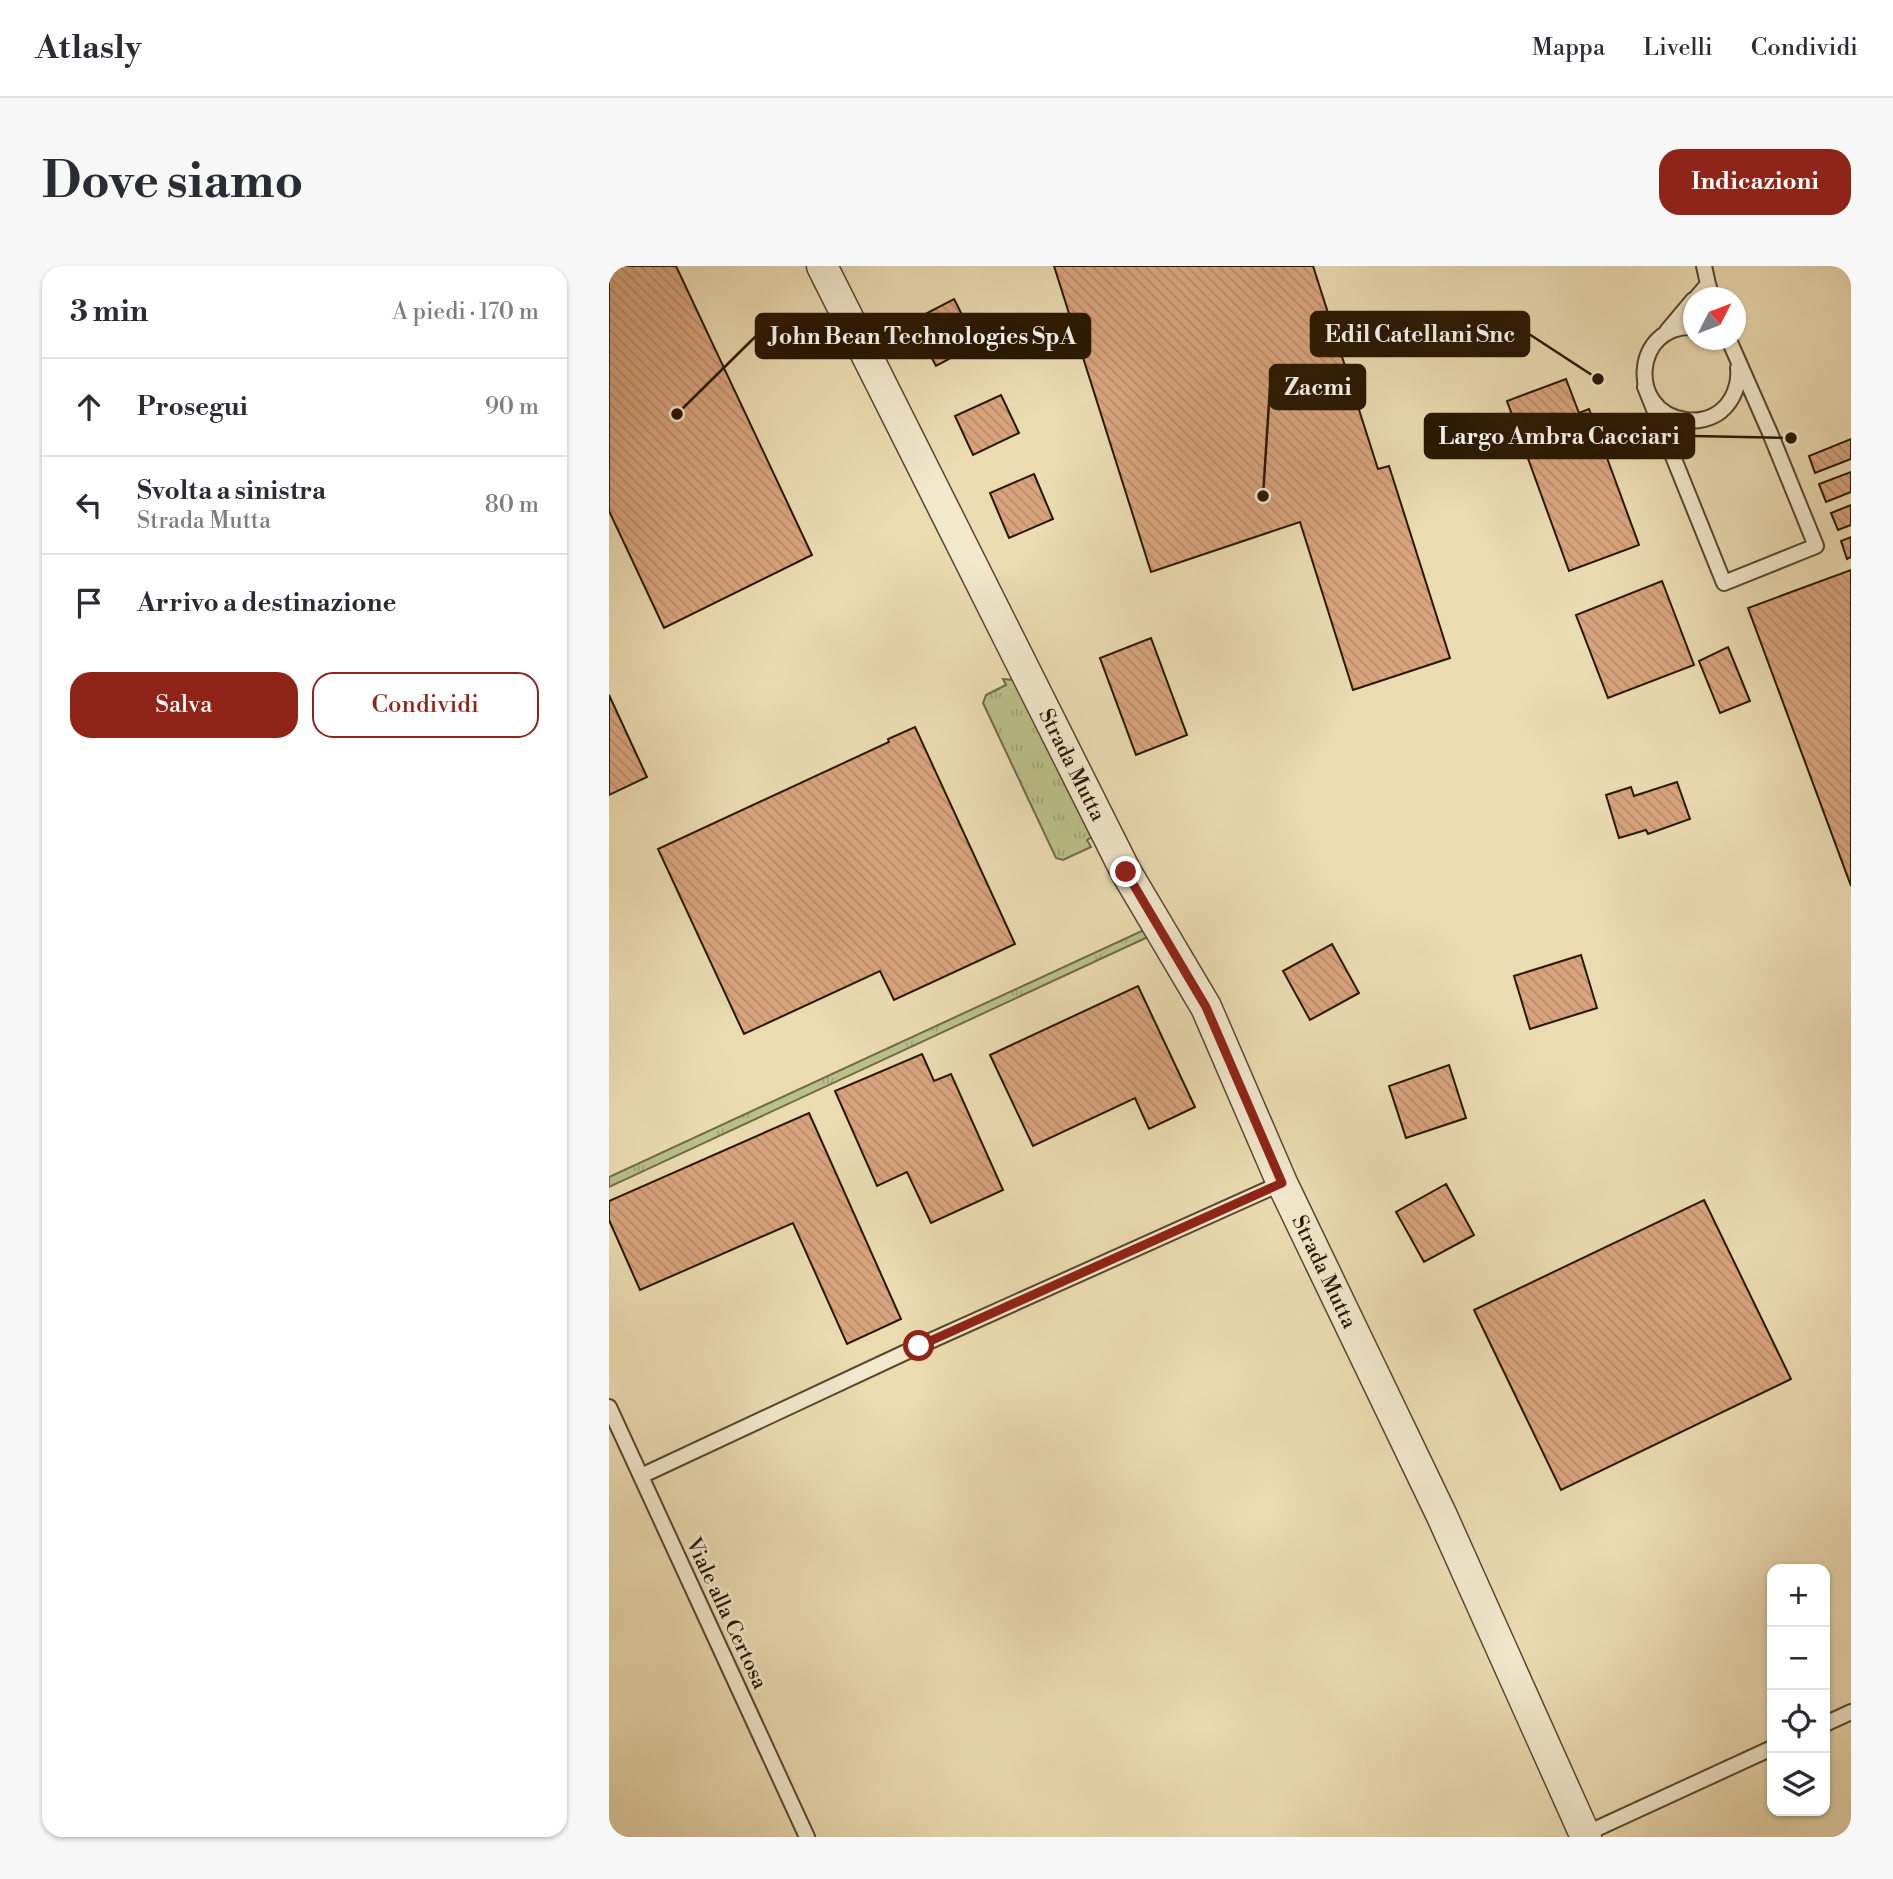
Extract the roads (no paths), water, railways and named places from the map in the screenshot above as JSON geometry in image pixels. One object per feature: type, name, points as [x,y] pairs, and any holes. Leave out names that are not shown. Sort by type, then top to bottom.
[{"type":"street","name":"Strada Mutta","points":[[822,266],[1126,872],[1206,1007],[1282,1183],[1442,1516],[1586,1835]]},
{"type":"lane","points":[[1704,266],[1709,287]]},
{"type":"lane","points":[[1683,312],[1651,348],[1645,360],[1645,387],[1724,583],[1816,546],[1733,350]]},
{"type":"lane","points":[[1662,336],[1683,328]]},
{"type":"lane","points":[[1645,387],[1662,412],[1676,419],[1706,419],[1719,412],[1730,401],[1737,388],[1739,373],[1732,350]]},
{"type":"lane","points":[[641,1476],[931,1341],[1282,1183]]},
{"type":"lane","name":"Viale alla Certosa","points":[[609,1406],[807,1837]]},
{"type":"lane","points":[[1830,1722],[1851,1712]]},
{"type":"lane","points":[[1586,1835],[1767,1750]]},
{"type":"place","name":"Edil Catellani Snc","points":[[1598,379]]},
{"type":"place","name":"John Bean Technologies SpA","points":[[677,414]]},
{"type":"place","name":"Largo Ambra Cacciari","points":[[1791,438]]},
{"type":"place","name":"Zacmi","points":[[1263,496]]}]
